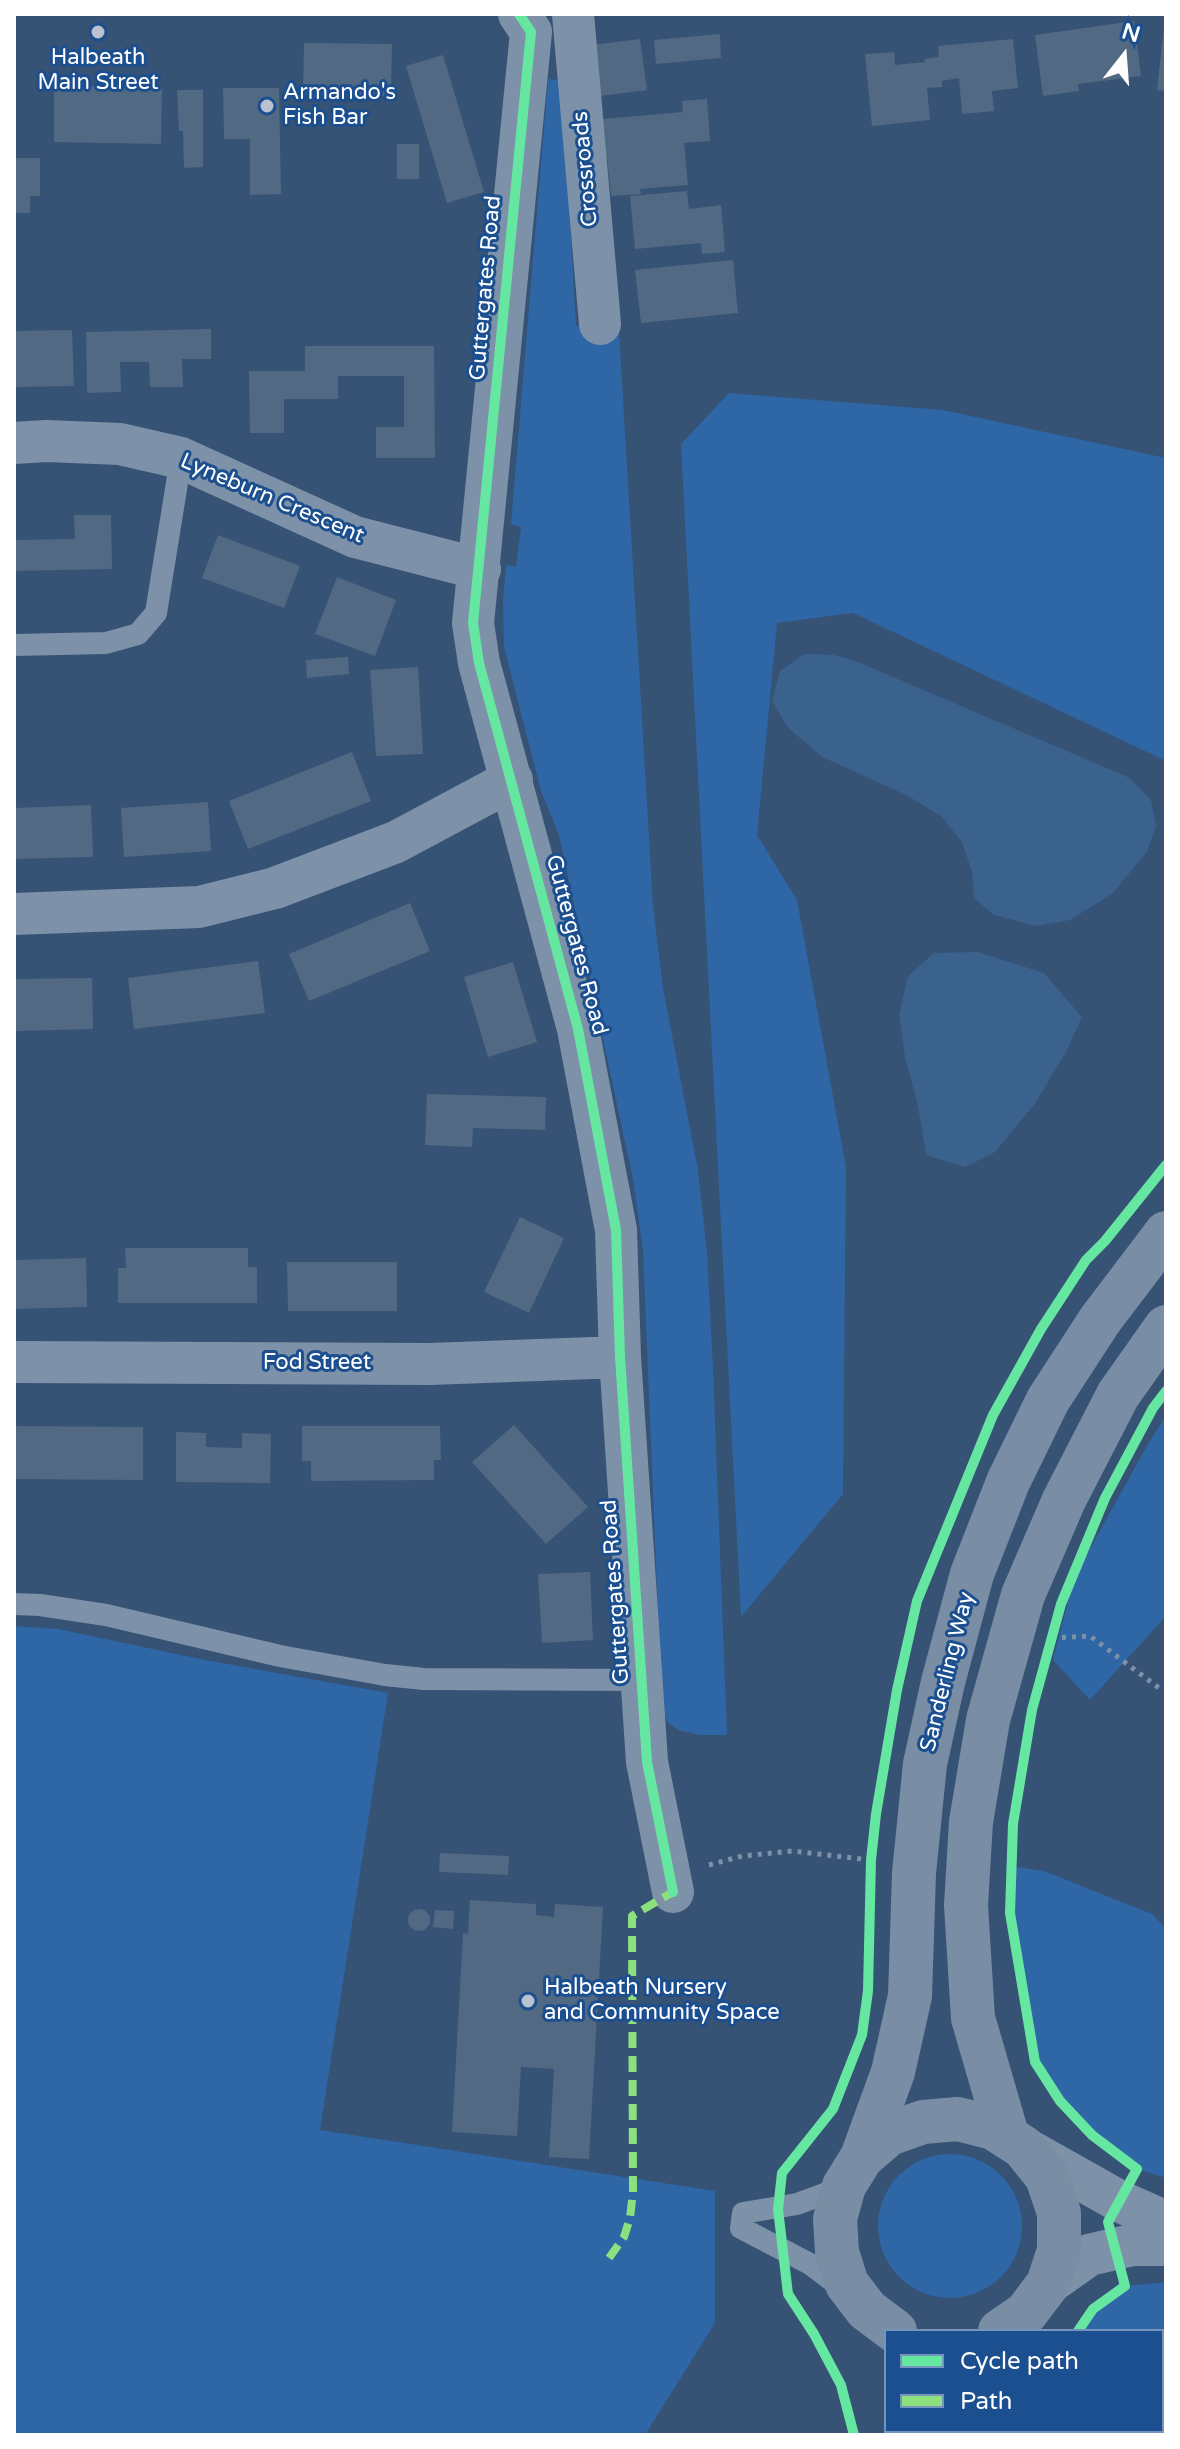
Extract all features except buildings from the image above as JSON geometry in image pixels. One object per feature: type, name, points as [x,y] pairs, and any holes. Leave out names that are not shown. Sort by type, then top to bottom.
[{"type":"street","name":"Guttergates Road","points":[[519,14],[531,32],[473,623],[479,663],[578,1029],[616,1230],[620,1357],[647,1762],[671,1884]]},
{"type":"street","name":"Crossroads","points":[[573,14],[600,324]]},
{"type":"street","name":"Lyneburn Crescent","points":[[14,443],[120,444],[181,458],[355,537],[480,569]]},
{"type":"street","points":[[14,914],[199,907],[275,888],[396,842],[512,780]]},
{"type":"street","name":"Sanderling Way","points":[[884,2348],[874,2314],[847,2284],[837,2252],[835,2219],[893,2072],[910,1996],[914,1873],[925,1764],[943,1682],[972,1574],[1008,1482],[1048,1400],[1100,1320],[1166,1233]]},
{"type":"street","points":[[1024,2315],[1059,2250],[1059,2213],[1047,2177],[1015,2141],[973,2018],[966,1905],[971,1822],[988,1720],[1023,1595],[1064,1500],[1118,1395],[1166,1327]]},
{"type":"street","name":"Fod Street","points":[[14,1362],[430,1364],[620,1357]]},
{"type":"street","points":[[853,2172],[889,2134],[923,2122],[958,2119],[993,2128],[1119,2201],[1166,2222]]},
{"type":"street","points":[[1024,2315],[1089,2255],[1132,2245],[1166,2245]]},
{"type":"lane","points":[[14,645],[106,643],[138,634],[156,613],[181,458]]},
{"type":"lane","points":[[14,1604],[106,1615],[280,1656],[385,1675],[424,1679],[643,1680]]},
{"type":"lane","points":[[853,2172],[797,2204],[743,2213],[741,2228],[810,2264],[874,2314]]},
{"type":"path","points":[[1047,1653],[1053,1633],[1090,1636],[1163,1691]]},
{"type":"path","points":[[871,1875],[873,1845]]},
{"type":"path","points":[[671,1884],[770,1851],[871,1860]]},
{"type":"shaded area","points":[[548,79],[562,80],[576,326],[619,331],[653,905],[663,988],[698,1170],[707,1252],[727,1735],[700,1735],[678,1730],[662,1712],[643,1251],[633,1179],[559,835],[541,791],[504,647],[506,565],[516,567],[521,527],[511,524]]},
{"type":"shaded area","points":[[729,393],[943,410],[1166,458],[1166,761],[853,613],[777,623],[757,835],[797,900],[846,1167],[843,1494],[741,1617],[681,444]]},
{"type":"shaded area","points":[[804,654],[834,655],[858,662],[1130,778],[1151,800],[1156,826],[1147,852],[1112,894],[1070,920],[1036,926],[994,915],[974,898],[972,872],[962,842],[941,816],[906,795],[822,757],[788,728],[772,701],[780,671]]},
{"type":"shaded area","points":[[978,952],[1044,973],[1082,1017],[1066,1052],[1034,1105],[995,1152],[965,1167],[926,1155],[899,1015],[908,976],[934,953]]},
{"type":"shaded area","points":[[1166,1415],[1166,1616],[1090,1700],[1053,1660],[1074,1578]]},
{"type":"shaded area","points":[[14,1626],[58,1629],[200,1659],[388,1693],[320,2130],[715,2191],[715,2323],[645,2435],[14,2435]]},
{"type":"shaded area","points":[[1011,1866],[1044,1871],[1152,1914],[1166,1928],[1166,2178],[1137,2169],[1092,2135],[1060,2101],[1035,2062],[1011,1922]]},
{"type":"shaded area","points":[[950,2154],[978,2159],[1001,2175],[1017,2198],[1022,2226],[1017,2254],[1001,2277],[978,2293],[950,2298],[922,2293],[899,2277],[883,2254],[878,2226],[883,2198],[899,2175],[922,2159]]},
{"type":"shaded area","points":[[1166,2282],[1166,2435],[1044,2435],[1164,2433],[1164,2329],[1079,2329],[1093,2309],[1125,2286]]},
{"type":"marked path","points":[[609,2258],[624,2237],[633,2192],[632,1916],[673,1892]]},
{"type":"cycle path","points":[[519,14],[531,32],[473,623],[479,663],[578,1029],[616,1230],[620,1357],[647,1762],[673,1892]]},
{"type":"cycle path","points":[[854,2435],[841,2385],[788,2294],[778,2209],[782,2173],[833,2109],[862,2035],[868,1991],[871,1860],[876,1814],[897,1690],[917,1601],[993,1415],[1041,1329],[1086,1260],[1166,1165]]},
{"type":"cycle path","points":[[1079,2329],[1093,2309],[1125,2286],[1108,2222],[1137,2169],[1092,2135],[1060,2101],[1035,2062],[1010,1913],[1013,1824],[1032,1710],[1061,1604],[1105,1498],[1153,1408],[1166,1391]]},
{"type":"place","name":"Halbeath Main Street","points":[[98,32]]},
{"type":"place","name":"Armando's Fish Bar","points":[[267,106]]},
{"type":"place","name":"Halbeath Nursery and Community Space","points":[[528,2001]]}]
